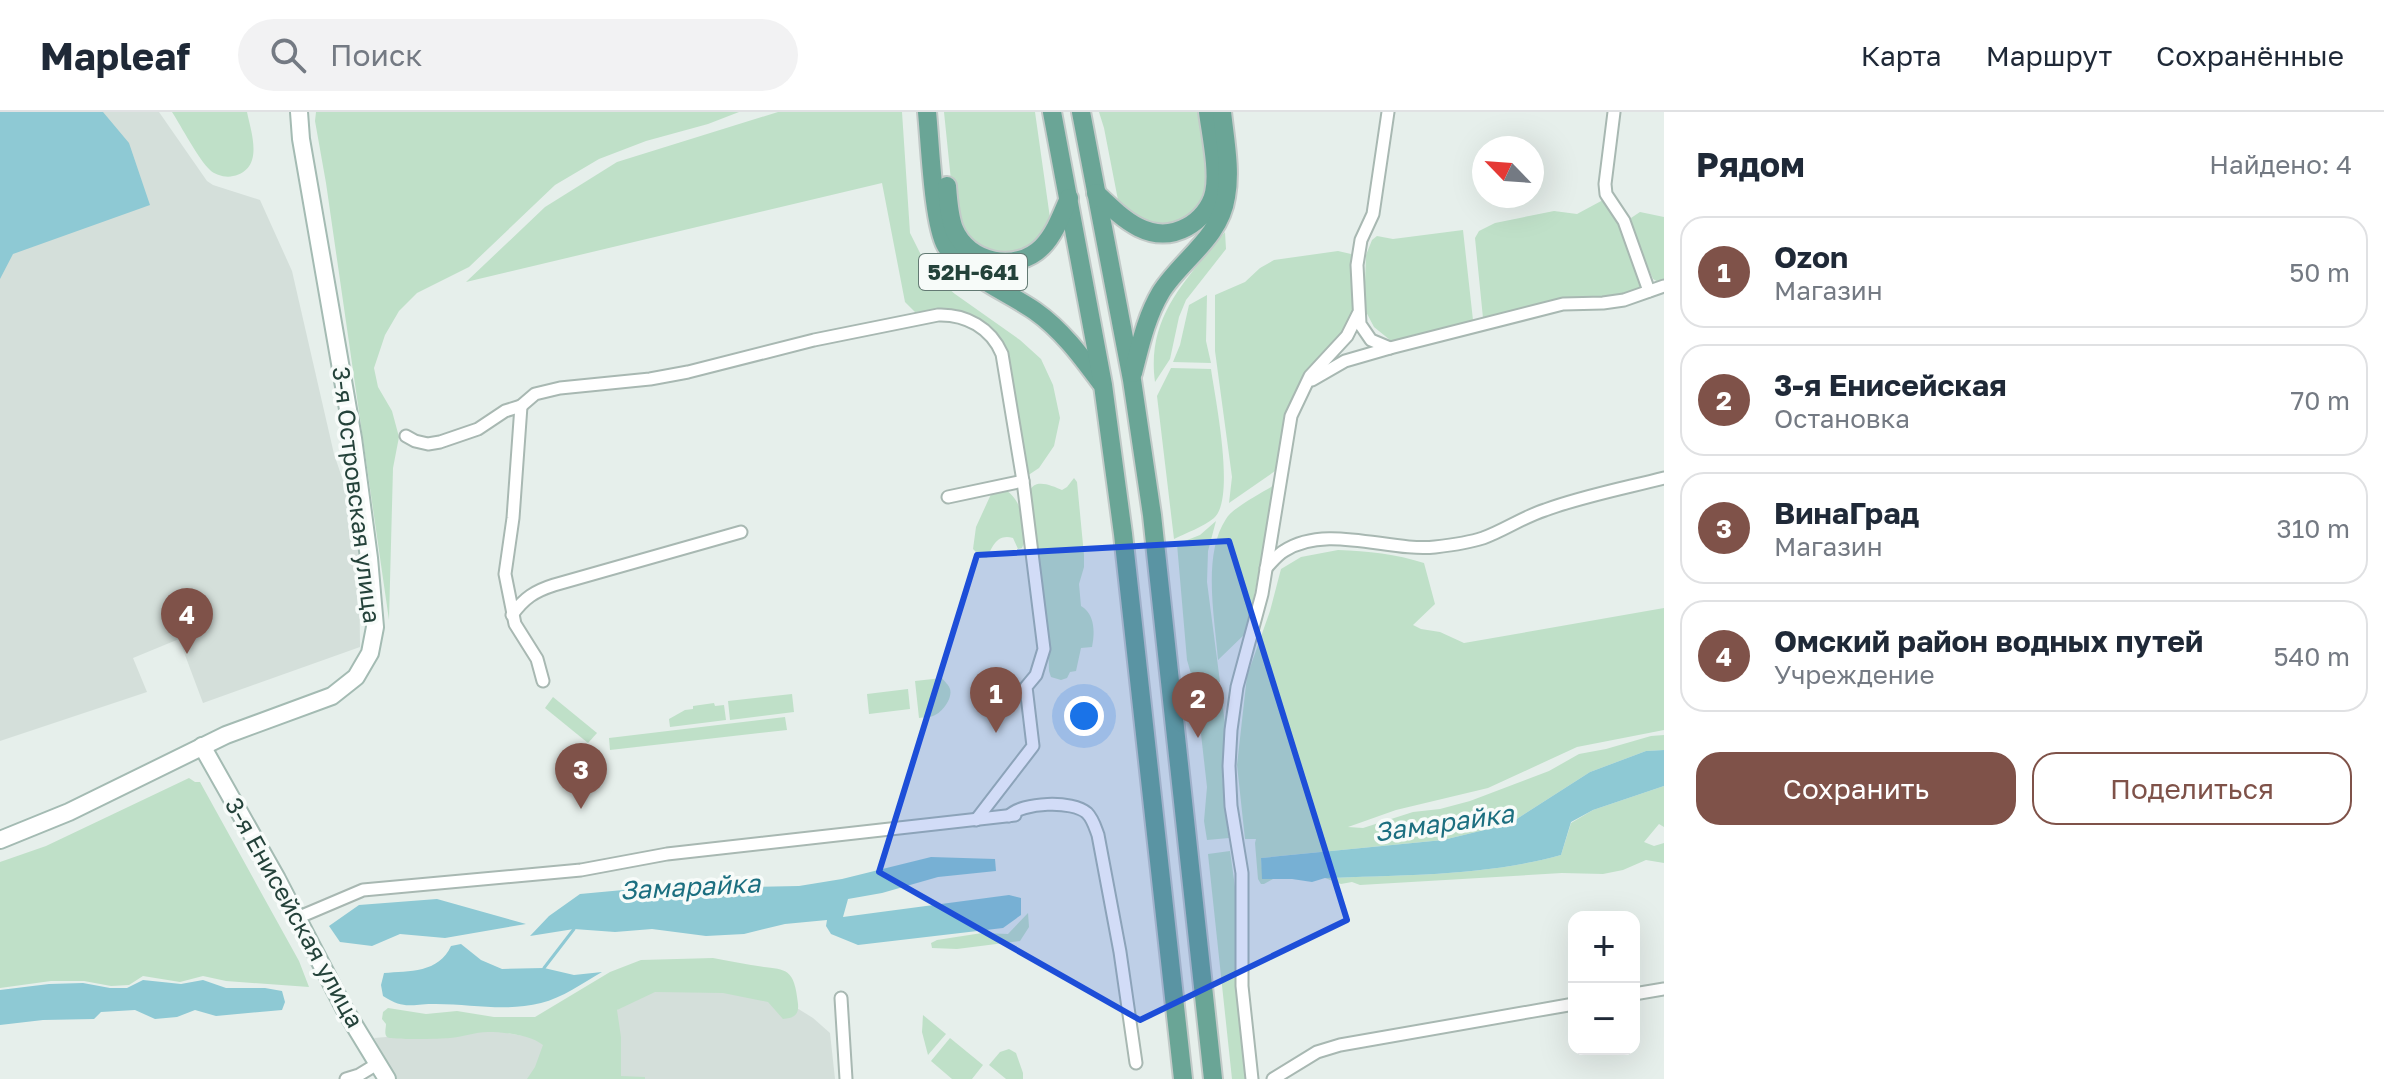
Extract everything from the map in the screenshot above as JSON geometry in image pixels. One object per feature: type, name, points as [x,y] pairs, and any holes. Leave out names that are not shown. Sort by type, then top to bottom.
[{"type":"main road","name":"3-я Островская улица","points":[[0,840],[69,812],[238,730],[332,696],[356,677],[370,653],[374,602],[353,438],[301,139],[299,112]]},
{"type":"main road","name":"52Н-641","points":[[927,112],[939,225],[946,246],[967,267],[1056,327],[1103,385]]},
{"type":"main road","name":"52Н-641","points":[[939,112],[949,207],[954,228],[969,250],[997,262],[1030,256],[1043,246],[1069,198]]},
{"type":"main road","points":[[1052,112],[1103,385],[1123,534],[1183,1079]]},
{"type":"main road","points":[[1081,112],[1132,380],[1152,515],[1213,1079]]},
{"type":"main road","points":[[1095,192],[1131,224],[1146,232],[1167,234],[1193,224],[1203,214],[1214,193],[1208,112]]},
{"type":"main road","points":[[1132,380],[1149,317],[1162,291],[1213,231],[1221,216],[1227,183],[1222,112]]},
{"type":"main road","name":"3-я Енисейская улица","points":[[202,746],[345,1010],[387,1079]]},
{"type":"street","points":[[1388,112],[1373,214],[1358,252],[1358,314],[1371,340],[1390,348]]},
{"type":"street","points":[[1614,112],[1606,194],[1624,221],[1649,291]]},
{"type":"street","points":[[1304,388],[1317,375],[1333,366],[1390,348],[1563,304],[1624,300],[1664,286]]},
{"type":"street","points":[[1252,1079],[1242,986],[1242,873],[1231,806],[1231,730],[1237,687],[1262,594],[1291,416],[1321,362],[1347,336],[1358,314]]},
{"type":"street","points":[[406,436],[428,444],[461,437],[505,411],[521,406],[535,394],[560,388],[688,372],[814,340],[938,315],[952,315],[972,321],[992,337],[1002,354],[1023,481],[1044,649],[1036,675],[1026,687],[1033,746],[976,820]]},
{"type":"street","points":[[521,406],[513,518],[505,574],[512,615],[520,634],[537,659],[543,681]]},
{"type":"street","points":[[1266,568],[1284,550],[1325,540],[1363,540],[1430,548],[1461,544],[1486,537],[1548,508],[1664,478]]},
{"type":"street","points":[[948,497],[1023,481]]},
{"type":"street","points":[[512,615],[521,602],[536,591],[741,532]]},
{"type":"street","points":[[297,918],[363,890],[581,870],[667,854],[1012,816],[1014,810],[1025,807],[1076,806],[1092,818],[1103,860],[1136,1063]]},
{"type":"street","points":[[1640,993],[1664,989]]},
{"type":"street","points":[[841,998],[846,1079]]},
{"type":"street","points":[[1273,1079],[1317,1052],[1340,1045],[1568,1005]]},
{"type":"street","points":[[346,1079],[377,1064]]},
{"type":"highlighted area","points":[[1229,541],[1347,920],[1140,1020],[879,872],[977,555]]},
{"type":"shaded area","points":[[0,112],[159,112],[207,181],[260,200],[292,271],[334,454],[353,510],[347,513],[361,552],[360,647],[203,703],[179,639],[133,658],[147,692],[0,741]]},
{"type":"shaded area","points":[[711,985],[792,1005],[813,1018],[830,1033],[835,1079],[600,1079],[616,1011],[627,1000],[652,987]]},
{"type":"shaded area","points":[[484,1029],[541,1039],[571,1079],[397,1079],[374,1038]]},
{"type":"green space","points":[[172,112],[247,112],[254,149],[249,166],[230,177],[212,172]]},
{"type":"green space","points":[[316,112],[739,112],[599,159],[555,185],[469,267],[417,293],[399,311],[385,335],[374,368],[378,387],[392,411],[399,437],[393,468],[389,620],[315,121]]},
{"type":"green space","points":[[778,112],[902,112],[910,233],[930,273],[1041,359],[1053,385],[1060,418],[1054,446],[1039,468],[1027,476],[1008,375],[993,330],[956,309],[915,312],[905,302],[882,183],[466,282],[545,207],[617,162]]},
{"type":"green space","points":[[944,112],[1035,112],[1050,218],[1038,239],[1018,254],[1002,255],[971,244],[954,210]]},
{"type":"green space","points":[[1099,112],[1203,112],[1209,188],[1194,215],[1173,226],[1151,226],[1124,210],[1118,200]]},
{"type":"green space","points":[[1603,200],[1622,229],[1642,286],[1617,297],[1489,320],[1483,318],[1475,238],[1479,231],[1495,223],[1554,211],[1577,214]]},
{"type":"green space","points":[[1640,212],[1664,217],[1664,282],[1653,279],[1632,231],[1631,218]]},
{"type":"green space","points":[[1463,230],[1473,320],[1404,341],[1390,340],[1374,327],[1364,308],[1366,255],[1372,240],[1377,236],[1393,239]]},
{"type":"green space","points":[[1225,232],[1226,249],[1186,300],[1170,359],[1155,382],[1154,359],[1163,318],[1184,283]]},
{"type":"green space","points":[[1338,251],[1351,254],[1356,302],[1348,327],[1307,375],[1278,469],[1229,503],[1232,477],[1215,351],[1215,295],[1245,282],[1274,260]]},
{"type":"green space","points":[[1207,295],[1206,341],[1211,363],[1173,362],[1189,305]]},
{"type":"green space","points":[[1171,368],[1211,369],[1224,470],[1220,507],[1214,518],[1174,539],[1157,396]]},
{"type":"green space","points":[[1074,478],[1077,482],[1084,555],[1079,584],[1081,606],[1089,614],[1094,635],[1092,647],[1081,648],[1076,671],[1061,680],[1051,677],[1049,671],[1048,635],[1029,494],[1038,484],[1062,490]]},
{"type":"green space","points":[[1276,484],[1247,632],[1218,660],[1212,569],[1219,534],[1226,519],[1235,510]]},
{"type":"green space","points":[[1004,489],[1019,506],[1024,543],[1018,549],[1013,538],[1003,537],[993,545],[987,558],[981,557],[973,549],[976,527],[992,492]]},
{"type":"green space","points":[[1216,521],[1208,551],[1207,582],[1220,682],[1194,684],[1187,660],[1177,544],[1200,535]]},
{"type":"green space","points":[[1338,550],[1403,557],[1424,563],[1435,604],[1413,625],[1464,643],[1664,608],[1664,730],[1577,747],[1488,788],[1396,810],[1348,827],[1363,828],[1413,812],[1470,801],[1549,771],[1579,754],[1651,736],[1664,735],[1664,750],[1646,751],[1590,772],[1509,824],[1443,840],[1261,858],[1263,879],[1273,879],[1261,884],[1258,879],[1256,839],[1245,839],[1237,765],[1247,676],[1281,569],[1301,557]]},
{"type":"green space","points":[[942,678],[950,689],[946,705],[930,717],[919,718],[915,681]]},
{"type":"green space","points":[[1220,687],[1226,730],[1222,776],[1229,838],[1207,840],[1204,821],[1207,787],[1196,690]]},
{"type":"green space","points":[[908,689],[910,709],[869,714],[867,694]]},
{"type":"green space","points":[[792,694],[794,712],[730,720],[728,701]]},
{"type":"green space","points":[[553,697],[597,733],[588,743],[545,708]]},
{"type":"green space","points":[[714,703],[715,706],[724,705],[726,720],[670,727],[669,719],[685,710]]},
{"type":"green space","points":[[785,717],[787,730],[610,750],[609,738]]},
{"type":"green space","points":[[189,778],[200,782],[299,961],[309,987],[226,981],[203,976],[180,982],[143,976],[129,985],[51,981],[0,988],[0,862],[46,846]]},
{"type":"green space","points":[[1664,786],[1664,827],[1659,824],[1644,842],[1654,846],[1664,843],[1664,863],[1646,860],[1603,874],[1562,873],[1360,885],[1352,882],[1341,884],[1325,878],[1474,871],[1561,855],[1571,823],[1593,810]]},
{"type":"green space","points":[[1230,851],[1236,894],[1237,968],[1248,1079],[1232,1079],[1208,854]]},
{"type":"green space","points":[[1028,913],[1029,927],[1020,941],[957,949],[932,948],[931,943],[937,940],[982,933],[1008,934]]},
{"type":"green space","points":[[713,958],[785,971],[794,981],[797,1013],[783,1019],[768,1002],[723,993],[655,992],[617,1010],[621,1076],[645,1079],[527,1079],[543,1045],[531,1039],[488,1032],[445,1038],[390,1038],[386,1036],[386,1024],[382,1019],[383,1012],[388,1008],[426,1014],[457,1011],[494,1017],[535,1017],[610,972],[641,960]]},
{"type":"green space","points":[[923,1015],[946,1034],[928,1055],[922,1032]]},
{"type":"green space","points":[[950,1038],[983,1065],[972,1079],[952,1079],[931,1061]]},
{"type":"green space","points":[[1009,1049],[1016,1053],[1023,1079],[1006,1079],[989,1065],[1000,1052]]},
{"type":"water","points":[[0,112],[103,112],[129,143],[150,205],[13,254],[0,279]]},
{"type":"water","points":[[1664,750],[1664,786],[1593,810],[1571,822],[1561,855],[1503,867],[1444,873],[1325,878],[1312,882],[1262,879],[1261,858],[1443,840],[1509,824],[1590,772],[1646,751]]},
{"type":"water","points":[[931,857],[995,859],[996,871],[938,877],[848,899],[843,917],[1009,895],[1021,898],[1021,915],[1003,928],[858,945],[831,934],[826,926],[827,920],[785,924],[744,934],[706,936],[652,929],[615,932],[574,929],[530,936],[549,916],[580,894],[688,884],[799,886]]},
{"type":"water","points":[[437,899],[526,924],[445,938],[400,934],[372,946],[340,942],[329,926],[359,905]]},
{"type":"water","points":[[461,944],[481,960],[502,969],[544,968],[574,975],[602,972],[557,998],[528,1006],[409,1005],[383,996],[381,985],[384,973],[431,966],[446,955],[451,946]]},
{"type":"water","points":[[143,980],[181,984],[203,980],[226,988],[265,988],[282,991],[285,1002],[282,1010],[216,1016],[195,1010],[177,1017],[155,1019],[135,1010],[101,1012],[94,1019],[0,1025],[0,990],[83,983],[127,988]]},
{"type":"waterway","name":"Замарайка","points":[[544,968],[574,929]]},
{"type":"place","name":"Омский район водных путей","points":[[187,654]]},
{"type":"place","name":"Ozon","points":[[996,733]]},
{"type":"place","name":"3-я Енисейская","points":[[1198,738]]},
{"type":"place","name":"ВинаГрад","points":[[581,809]]}]
